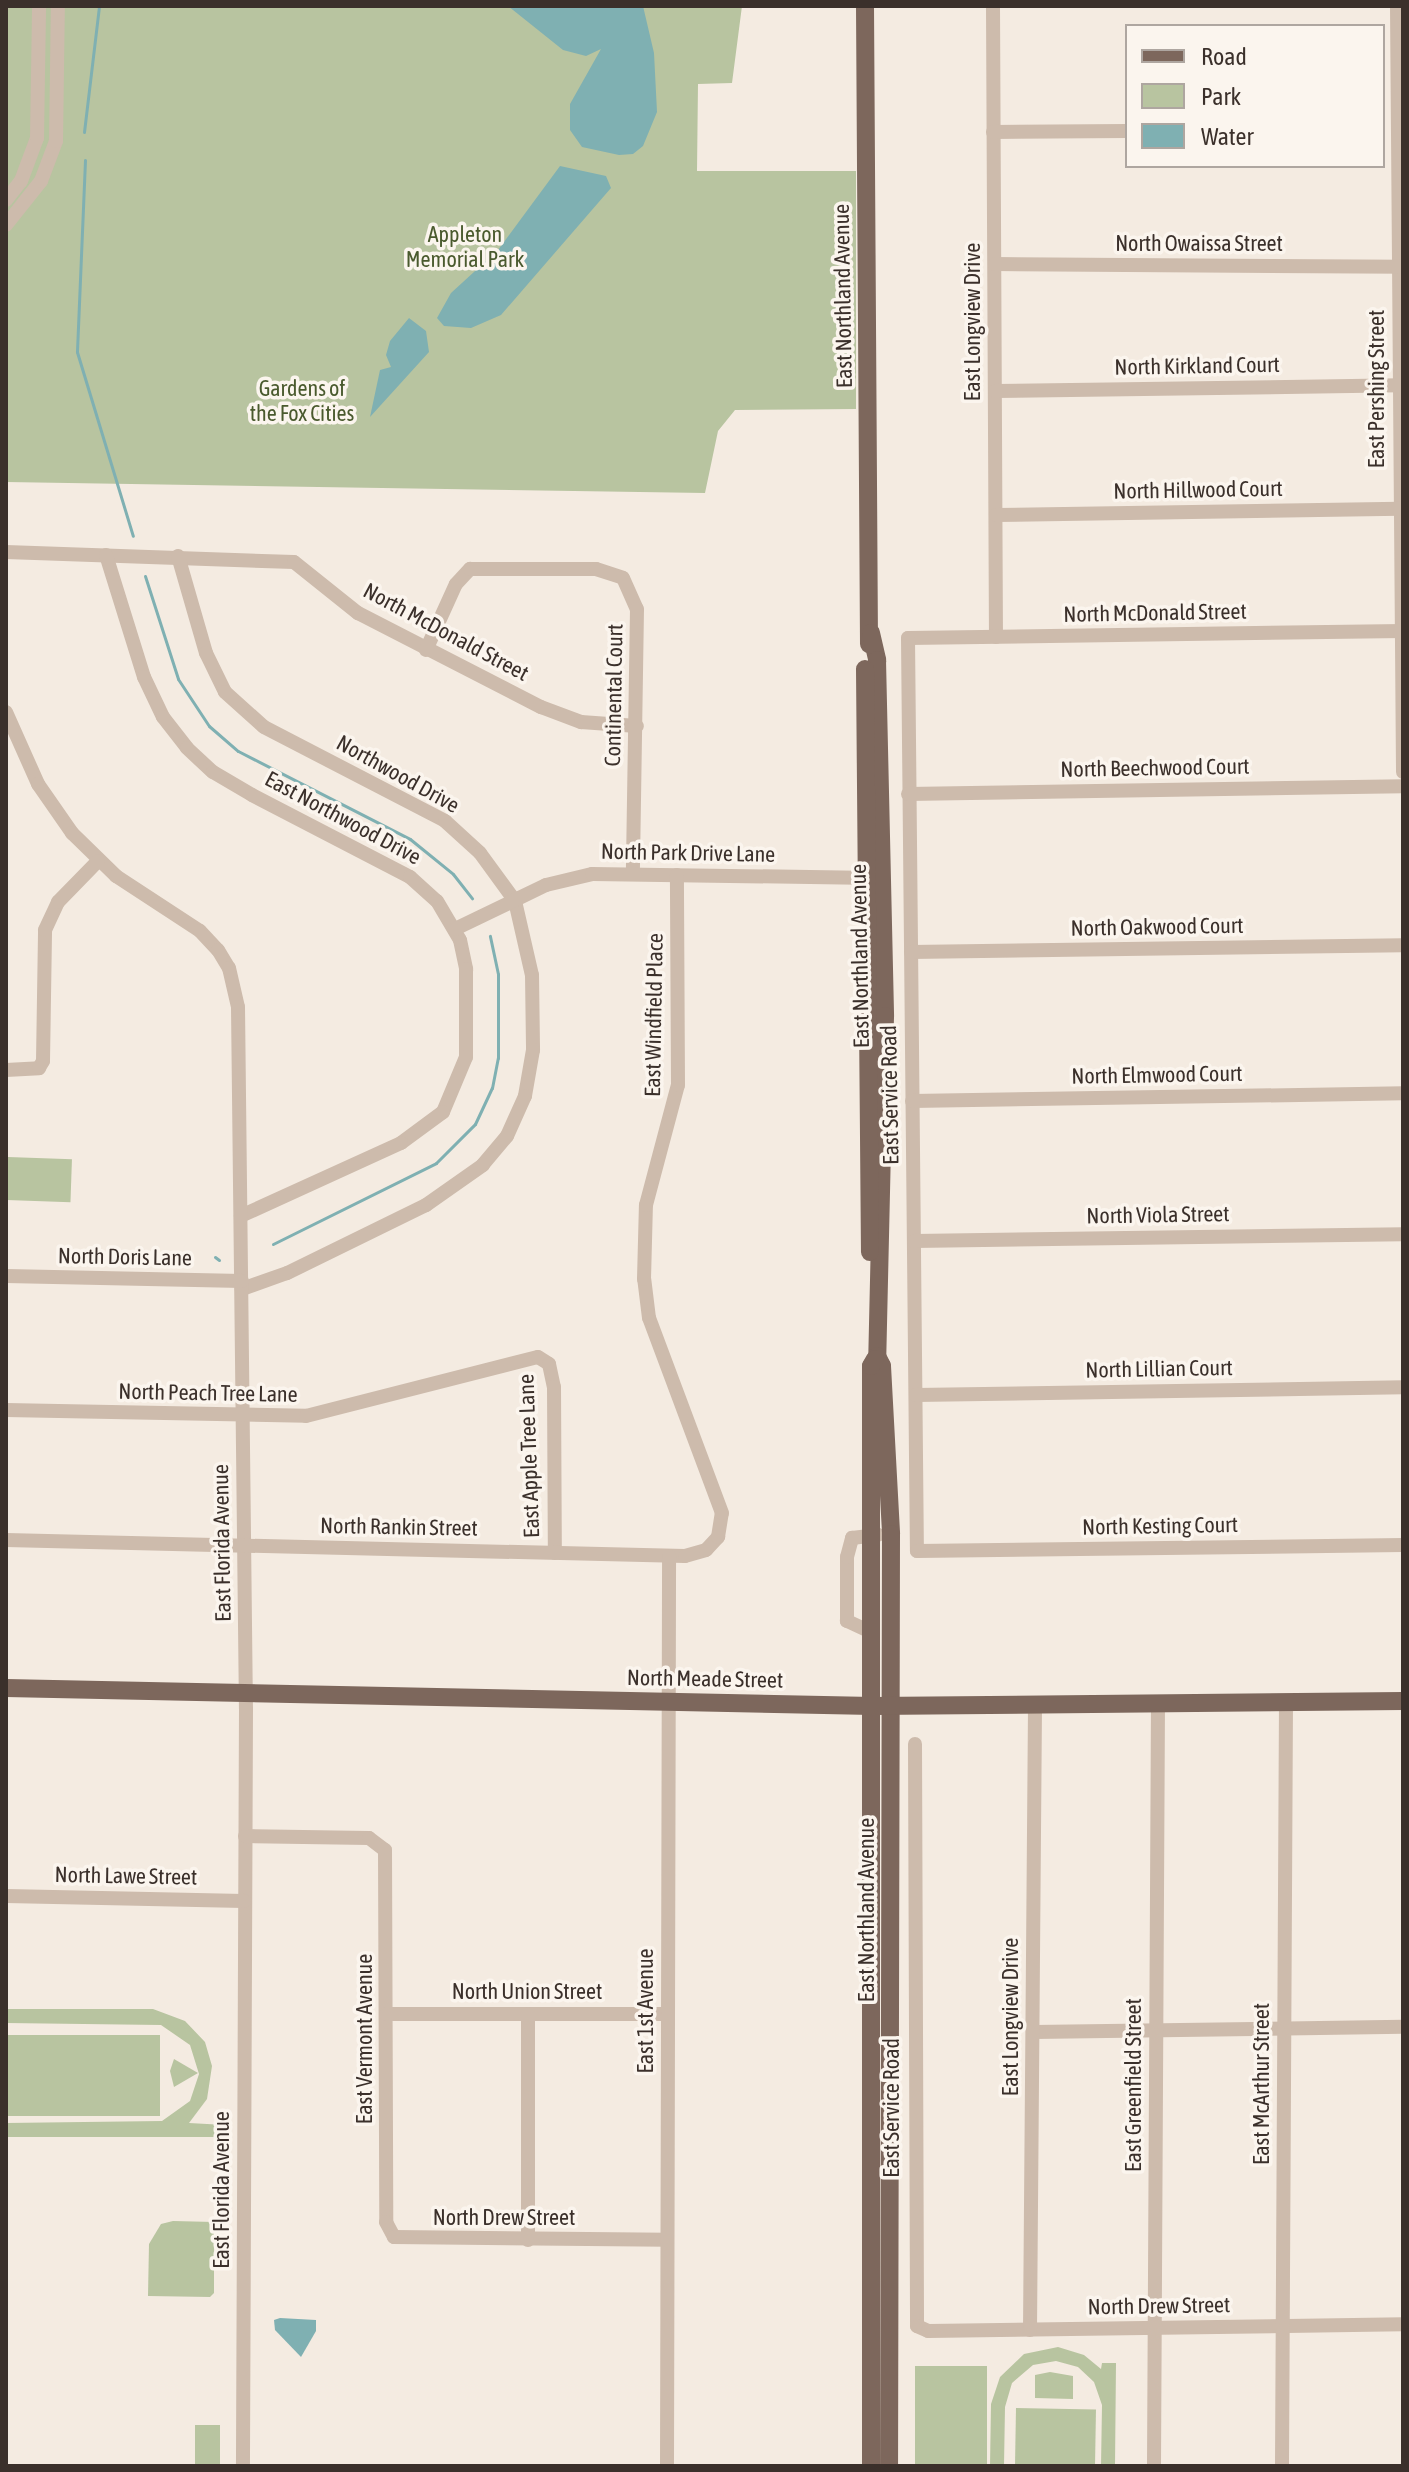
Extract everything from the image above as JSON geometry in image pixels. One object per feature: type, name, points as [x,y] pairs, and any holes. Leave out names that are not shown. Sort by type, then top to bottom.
[{"type":"main road","name":"East Northland Avenue","points":[[865,6],[871,633],[877,660],[875,878],[883,1214],[876,1278],[877,1356],[871,1366],[881,1535],[889,2466]]},
{"type":"main road","name":"East Northland Avenue","points":[[871,2466],[882,1706],[873,1633],[881,1535]]},
{"type":"main road","name":"North Meade Street","points":[[6,1688],[882,1706],[1403,1701]]},
{"type":"street","points":[[6,200],[21,181],[37,138],[39,6]]},
{"type":"street","points":[[6,225],[41,181],[56,141],[58,6]]},
{"type":"street","name":"East Longview Drive","points":[[993,6],[996,637]]},
{"type":"street","name":"East Pershing Street","points":[[1397,6],[1400,59],[1391,130],[1401,267],[1403,772]]},
{"type":"street","points":[[993,132],[1125,131]]},
{"type":"street","name":"North Owaissa Street","points":[[995,264],[1401,267]]},
{"type":"street","name":"North Kirkland Court","points":[[995,391],[1400,385]]},
{"type":"street","name":"North Hillwood Court","points":[[996,515],[1400,509]]},
{"type":"street","name":"North McDonald Street","points":[[6,552],[294,562],[358,613],[565,718],[637,726]]},
{"type":"street","name":"East Northwood Drive","points":[[106,555],[144,677],[163,717],[187,748],[213,772],[252,795],[410,877],[437,901],[455,929],[466,969],[466,1057],[443,1112],[401,1143],[241,1216]]},
{"type":"street","name":"Northwood Drive","points":[[178,556],[211,664],[237,705],[277,734],[445,821],[480,853],[515,901],[532,975],[533,1050],[525,1096],[507,1136],[483,1165],[451,1191],[287,1273],[242,1285]]},
{"type":"street","name":"Continental Court","points":[[426,650],[456,584],[470,569],[614,572],[629,586],[637,609],[633,874]]},
{"type":"street","name":"North McDonald Street","points":[[908,638],[1402,631]]},
{"type":"street","name":"East Service Road","points":[[908,638],[917,1551]]},
{"type":"street","name":"East Florida Avenue","points":[[6,712],[38,784],[98,861],[200,931],[229,968],[241,1028],[246,1693],[243,2466]]},
{"type":"street","name":"North Beechwood Court","points":[[908,794],[1403,786]]},
{"type":"street","points":[[6,1070],[31,1069],[43,1061],[45,930],[58,902],[98,861]]},
{"type":"street","name":"North Park Drive Lane","points":[[455,929],[572,877],[633,874],[875,878]]},
{"type":"street","name":"East Windfield Place","points":[[677,875],[678,1085],[646,1205],[644,1298],[709,1474]]},
{"type":"street","name":"North Oakwood Court","points":[[911,952],[1403,945]]},
{"type":"street","name":"North Elmwood Court","points":[[912,1101],[1403,1093]]},
{"type":"street","name":"North Viola Street","points":[[914,1241],[1403,1234]]},
{"type":"street","name":"North Doris Lane","points":[[6,1276],[242,1285]]},
{"type":"street","name":"North Peach Tree Lane","points":[[6,1410],[242,1417],[316,1415],[512,1361],[544,1359]]},
{"type":"street","name":"East Apple Tree Lane","points":[[544,1359],[554,1387],[555,1553]]},
{"type":"street","name":"North Lillian Court","points":[[916,1395],[1403,1387]]},
{"type":"street","name":"North Rankin Street","points":[[6,1540],[669,1556],[698,1554],[718,1537],[722,1513],[709,1474]]},
{"type":"street","points":[[873,1633],[852,1628],[846,1618],[847,1547],[852,1538],[881,1535]]},
{"type":"street","name":"North Kesting Court","points":[[917,1551],[1403,1545]]},
{"type":"street","name":"East 1st Avenue","points":[[667,2466],[669,1556]]},
{"type":"street","name":"East McArthur Street","points":[[1282,2466],[1286,1702]]},
{"type":"street","name":"East Greenfield Street","points":[[1154,2466],[1158,1703]]},
{"type":"street","name":"East Longview Drive","points":[[1030,2330],[1035,1705]]},
{"type":"street","name":"East Service Road","points":[[915,1744],[917,2326]]},
{"type":"street","name":"East Vermont Avenue","points":[[245,1836],[369,1838],[382,1846],[387,1861],[386,2222],[390,2233]]},
{"type":"street","name":"North Lawe Street","points":[[6,1896],[244,1901]]},
{"type":"street","name":"North Union Street","points":[[386,2014],[668,2014]]},
{"type":"street","points":[[528,2014],[528,2240]]},
{"type":"street","points":[[1034,2032],[1403,2027]]},
{"type":"street","name":"North Drew Street","points":[[390,2233],[408,2240],[667,2240]]},
{"type":"street","name":"North Drew Street","points":[[917,2326],[928,2331],[1403,2324]]},
{"type":"green space","name":"Appleton Memorial Park","points":[[6,6],[742,6],[732,83],[698,84],[697,171],[856,171],[856,409],[735,410],[718,431],[705,493],[6,482]]},
{"type":"green space","points":[[8,1157],[72,1159],[70,1202],[6,1200]]},
{"type":"green space","points":[[6,2009],[153,2009],[185,2021],[205,2042],[212,2066],[207,2099],[189,2123],[225,2125],[225,2137],[6,2137],[6,2123],[162,2121],[190,2101],[199,2074],[190,2045],[161,2025],[6,2023]]},
{"type":"green space","points":[[6,2035],[160,2035],[160,2116],[6,2116]]},
{"type":"green space","points":[[174,2059],[198,2073],[174,2087],[170,2071]]},
{"type":"green space","points":[[173,2221],[214,2222],[214,2293],[210,2297],[148,2296],[149,2244],[161,2224]]},
{"type":"green space","points":[[1058,2347],[1084,2355],[1101,2369],[1102,2363],[1116,2363],[1115,2466],[1101,2466],[1102,2405],[1094,2382],[1078,2367],[1056,2361],[1033,2365],[1012,2383],[1005,2407],[1004,2466],[990,2466],[991,2404],[1000,2377],[1024,2354]]},
{"type":"green space","points":[[915,2366],[987,2366],[987,2466],[915,2466]]},
{"type":"green space","points":[[1050,2372],[1073,2376],[1073,2399],[1035,2398],[1035,2375]]},
{"type":"green space","points":[[1016,2408],[1096,2409],[1095,2466],[1015,2466]]},
{"type":"green space","points":[[195,2425],[220,2425],[220,2466],[195,2466]]},
{"type":"water","points":[[508,6],[643,6],[654,53],[657,112],[643,146],[633,154],[619,155],[582,147],[570,130],[570,104],[601,49],[586,56],[563,50]]},
{"type":"water","points":[[560,166],[606,176],[611,188],[501,315],[471,328],[444,326],[437,318],[451,293],[498,250]]},
{"type":"water","points":[[409,318],[426,331],[429,352],[370,417],[380,370],[391,367],[386,355],[390,341]]},
{"type":"water","points":[[274,2320],[316,2320],[316,2331],[301,2357],[275,2330]]},
{"type":"waterway","points":[[84,132],[99,6]]},
{"type":"waterway","points":[[85,160],[77,352],[133,536]]},
{"type":"waterway","points":[[145,576],[178,679],[209,726],[238,751],[410,839],[453,874],[472,898]]},
{"type":"waterway","points":[[273,1244],[436,1163],[475,1124],[492,1088],[498,1058],[498,974],[490,936]]},
{"type":"waterway","points":[[215,1257],[219,1260]]},
{"type":"park label","name":"Gardens of the Fox Cities","points":[[302,400]]}]
